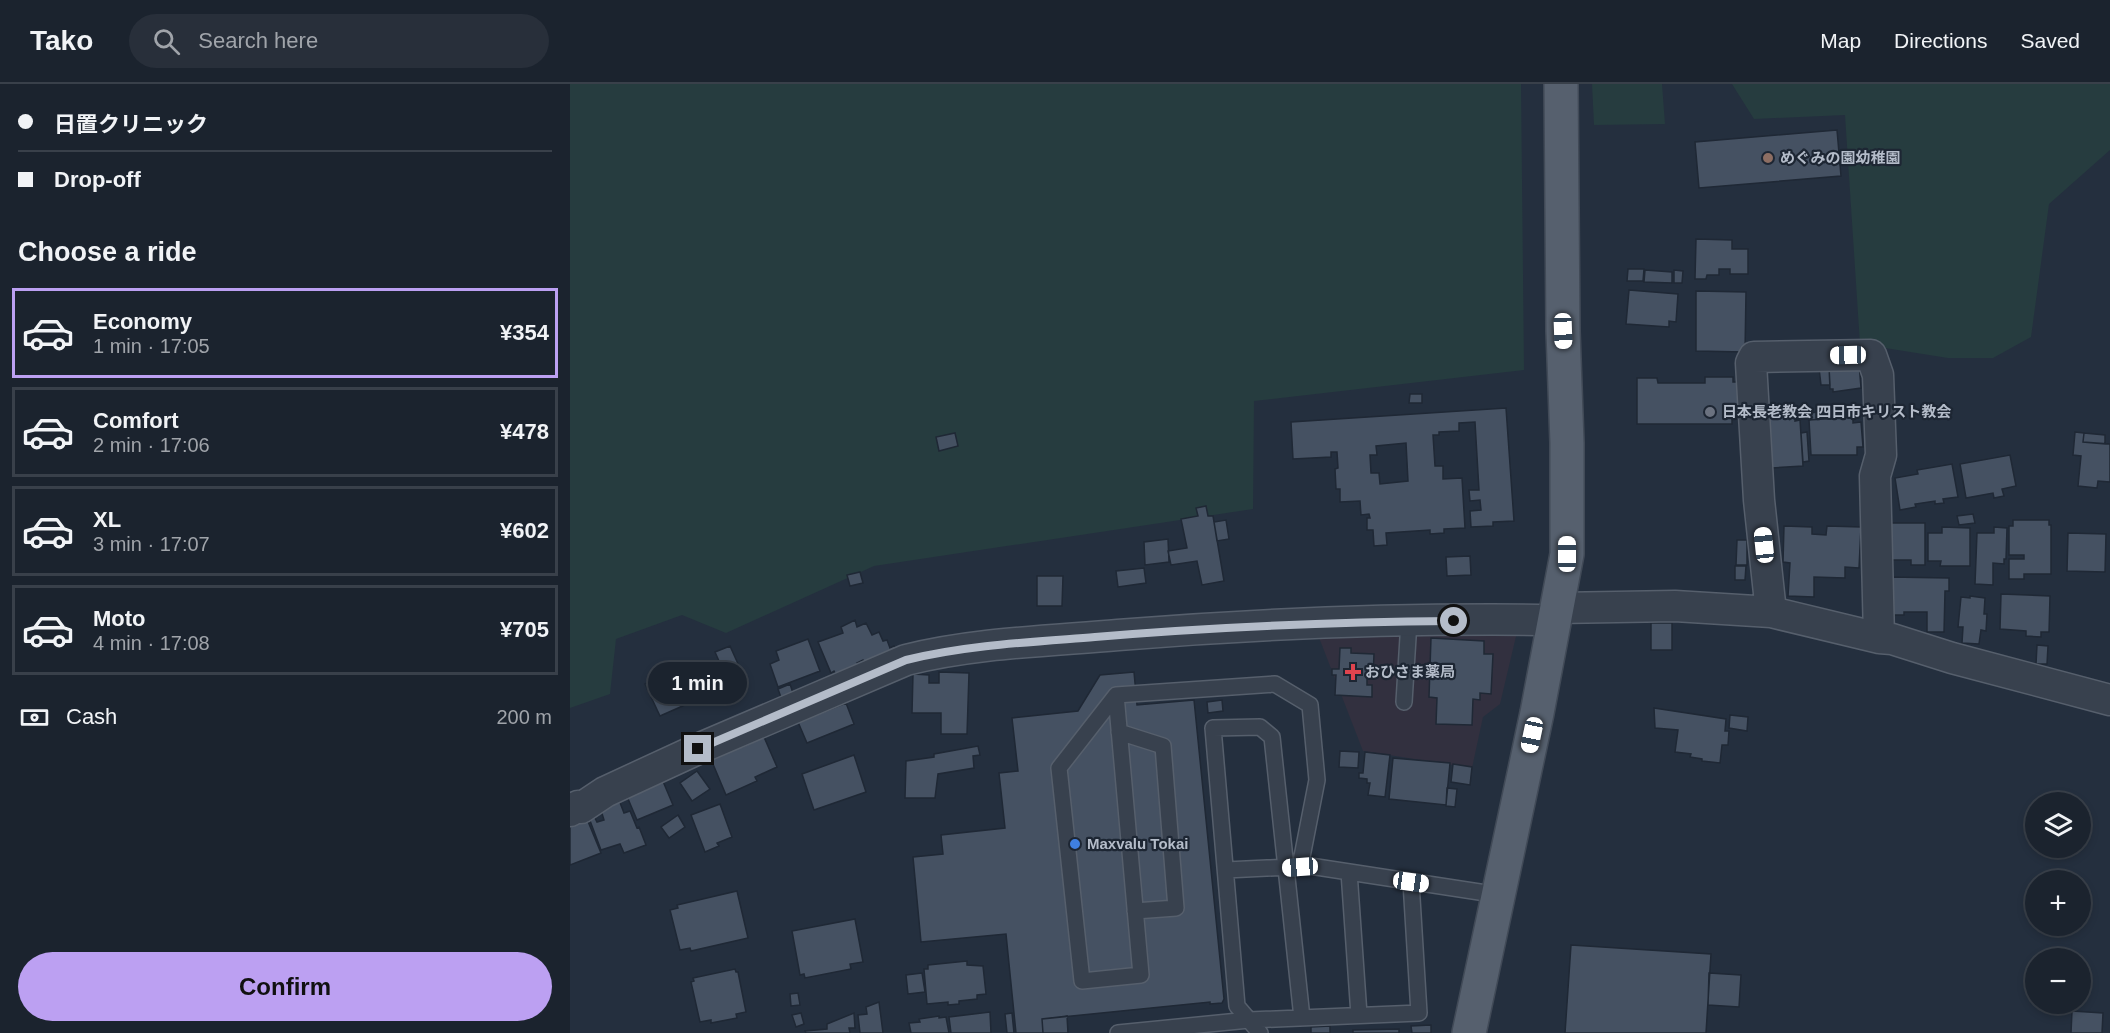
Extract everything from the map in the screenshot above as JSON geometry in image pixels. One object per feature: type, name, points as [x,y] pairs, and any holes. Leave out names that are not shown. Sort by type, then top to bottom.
[{"type":"main road","points":[[1469,1033],[1567,554],[1561,84]]},
{"type":"street","points":[[1771,612],[1759,500],[1751,363],[1754,357],[1871,355],[1878,375],[1881,455],[1875,476],[1880,638]]},
{"type":"street","points":[[570,811],[578,806],[581,808],[605,792],[698,749],[906,660],[985,646],[1175,630],[1556,614],[1675,606],[1771,612],[1892,639],[1952,658],[2110,700]]},
{"type":"lane","points":[[1404,702],[1409,621]]},
{"type":"lane","points":[[1116,695],[1141,975],[1082,981],[1059,768],[1116,695],[1275,684],[1310,705],[1317,780],[1293,867]]},
{"type":"lane","points":[[1260,1033],[1237,1006],[1213,728],[1260,727],[1272,737],[1293,867],[1302,1018]]},
{"type":"lane","points":[[1119,732],[1163,746],[1176,908],[1135,910]]},
{"type":"lane","points":[[1226,870],[1293,867],[1350,872],[1499,895]]},
{"type":"lane","points":[[1350,872],[1359,1016]]},
{"type":"lane","points":[[1118,1033],[1249,1020],[1419,1012],[1411,882]]},
{"type":"shaded area","points":[[1518,628],[1500,704],[1483,717],[1472,768],[1363,751],[1318,635]]},
{"type":"green space","points":[[570,84],[1521,84],[1524,370],[1254,401],[1253,509],[874,566],[726,633],[682,615],[616,639],[610,694],[570,708]]},
{"type":"green space","points":[[1592,84],[1662,84],[1665,124],[1594,125]]},
{"type":"green space","points":[[1732,84],[2110,84],[2110,150],[2049,204],[2031,337],[1993,358],[1948,358],[1860,344],[1845,115],[1754,119]]},
{"type":"building","points":[[1837,130],[1841,176],[1699,188],[1695,142]]},
{"type":"building","points":[[1696,239],[1732,240],[1732,249],[1748,249],[1748,274],[1730,274],[1730,269],[1719,269],[1719,275],[1707,275],[1706,279],[1695,279]]},
{"type":"building","points":[[1628,269],[1644,269],[1643,281],[1627,281]]},
{"type":"building","points":[[1645,270],[1672,272],[1672,283],[1644,282]]},
{"type":"building","points":[[1674,270],[1683,271],[1682,283],[1674,283]]},
{"type":"building","points":[[1629,290],[1678,294],[1676,322],[1669,321],[1669,327],[1626,324]]},
{"type":"building","points":[[1696,291],[1746,292],[1745,352],[1696,351]]},
{"type":"building","points":[[1859,363],[1861,388],[1833,392],[1833,389],[1830,389],[1829,365]]},
{"type":"building","points":[[1829,367],[1830,385],[1821,385],[1819,368]]},
{"type":"building","points":[[1705,377],[1733,377],[1733,382],[1745,382],[1745,419],[1732,419],[1732,424],[1637,424],[1637,378],[1657,378],[1658,383],[1705,383]]},
{"type":"building","points":[[1410,394],[1422,394],[1422,403],[1409,403]]},
{"type":"building","points":[[1506,408],[1514,521],[1493,522],[1493,526],[1471,527],[1470,511],[1481,510],[1480,500],[1470,501],[1469,490],[1479,490],[1475,422],[1459,423],[1459,431],[1439,432],[1439,435],[1433,435],[1435,466],[1443,466],[1443,479],[1462,478],[1465,528],[1444,529],[1444,533],[1430,534],[1430,530],[1386,533],[1387,545],[1374,546],[1373,530],[1367,530],[1369,514],[1361,515],[1360,501],[1340,502],[1340,489],[1336,489],[1337,452],[1331,452],[1331,457],[1293,459],[1291,422]],"holes":[[[1406,443],[1408,481],[1380,484],[1379,473],[1371,473],[1370,455],[1377,455],[1376,446]]]},
{"type":"building","points":[[1852,409],[1853,417],[1809,420],[1808,413]]},
{"type":"building","points":[[1784,416],[1784,418],[1795,417],[1795,421],[1800,420],[1803,466],[1772,468],[1768,417]]},
{"type":"building","points":[[1853,417],[1853,423],[1861,422],[1863,447],[1857,447],[1857,455],[1811,455],[1809,420]]},
{"type":"building","points":[[1807,432],[1809,461],[1803,462],[1801,433]]},
{"type":"building","points":[[2075,432],[2084,433],[2083,442],[2110,444],[2110,482],[2098,481],[2097,488],[2078,486],[2081,456],[2073,455]]},
{"type":"building","points":[[955,433],[958,446],[939,451],[936,437]]},
{"type":"building","points":[[2084,433],[2105,435],[2105,444],[2083,442]]},
{"type":"building","points":[[2010,455],[2016,486],[2002,489],[2004,496],[1994,498],[1993,493],[1966,498],[1960,464]]},
{"type":"building","points":[[1952,464],[1958,497],[1943,499],[1944,503],[1935,504],[1935,501],[1915,504],[1916,507],[1900,510],[1895,478],[1918,474],[1917,470]]},
{"type":"building","points":[[1206,506],[1208,516],[1213,516],[1224,581],[1202,585],[1197,561],[1171,565],[1168,551],[1187,548],[1181,519],[1198,516],[1196,508]]},
{"type":"building","points":[[1973,514],[1975,523],[1959,525],[1957,516]]},
{"type":"building","points":[[1226,520],[1229,539],[1217,541],[1214,522]]},
{"type":"building","points":[[2013,520],[2049,520],[2049,525],[2051,525],[2051,574],[2024,574],[2024,579],[2009,579],[2009,559],[2024,559],[2024,555],[2009,555],[2009,526],[2013,526]]},
{"type":"building","points":[[1890,523],[1925,523],[1925,565],[1911,565],[1911,560],[1891,560]]},
{"type":"building","points":[[1784,526],[1812,527],[1812,534],[1826,535],[1827,526],[1861,527],[1859,568],[1845,567],[1845,578],[1814,577],[1814,597],[1788,596],[1790,563],[1783,562]]},
{"type":"building","points":[[1942,527],[1970,528],[1970,566],[1940,566],[1941,561],[1928,561],[1928,533],[1942,533]]},
{"type":"building","points":[[1994,527],[2007,528],[2006,559],[2004,559],[2004,564],[1993,563],[1993,585],[1975,584],[1977,533],[1994,533]]},
{"type":"building","points":[[2068,533],[2106,534],[2105,572],[2067,571]]},
{"type":"building","points":[[1168,539],[1169,562],[1145,565],[1144,542]]},
{"type":"building","points":[[1737,540],[1747,540],[1747,565],[1736,565]]},
{"type":"building","points":[[1470,556],[1471,575],[1447,576],[1446,557]]},
{"type":"building","points":[[1735,566],[1746,566],[1745,580],[1735,580]]},
{"type":"building","points":[[1144,568],[1146,583],[1118,587],[1116,571]]},
{"type":"building","points":[[860,572],[863,583],[850,586],[847,575]]},
{"type":"building","points":[[1037,576],[1063,576],[1062,606],[1037,606]]},
{"type":"building","points":[[1889,577],[1949,578],[1949,591],[1945,591],[1944,632],[1927,632],[1927,612],[1904,612],[1904,615],[1892,615]]},
{"type":"building","points":[[2001,594],[2050,596],[2049,632],[2041,632],[2041,637],[2026,636],[2026,631],[2000,629]]},
{"type":"building","points":[[1970,596],[1985,598],[1986,631],[1981,630],[1979,644],[1962,643],[1963,627],[1958,627],[1961,597],[1970,598]]},
{"type":"building","points":[[855,620],[857,627],[866,623],[872,635],[879,632],[883,641],[887,640],[890,648],[894,646],[897,652],[865,664],[863,660],[857,663],[859,665],[836,675],[834,671],[831,673],[818,642],[843,633],[841,627]]},
{"type":"building","points":[[1651,623],[1672,623],[1672,650],[1651,650]]},
{"type":"building","points":[[1431,638],[1484,641],[1484,654],[1493,654],[1491,694],[1480,693],[1480,700],[1473,699],[1472,725],[1436,724],[1437,698],[1429,697]]},
{"type":"building","points":[[808,639],[820,671],[778,687],[770,664],[779,660],[776,651]]},
{"type":"building","points":[[2037,645],[2048,646],[2047,664],[2036,664]]},
{"type":"building","points":[[730,646],[743,675],[721,684],[712,664],[719,661],[715,652]]},
{"type":"building","name":"おひさま薬局","points":[[1340,648],[1351,648],[1351,653],[1374,654],[1373,676],[1367,676],[1367,685],[1372,685],[1372,697],[1335,695],[1336,675],[1332,675],[1332,669],[1339,669]]},
{"type":"building","points":[[698,661],[712,693],[660,716],[645,684]]},
{"type":"building","points":[[939,672],[969,673],[967,734],[941,734],[941,713],[912,713],[913,674],[929,675],[929,683],[939,683]]},
{"type":"building","name":"Maxvalu Tokai","points":[[1134,672],[1137,705],[1194,700],[1224,999],[1222,1003],[1210,1004],[1210,1002],[1042,1019],[1043,1033],[1016,1033],[1006,934],[921,942],[913,857],[943,854],[941,835],[1005,828],[999,773],[1018,771],[1012,718],[1078,711],[1100,675]]},
{"type":"building","points":[[790,684],[795,699],[783,703],[778,689]]},
{"type":"building","points":[[1222,700],[1223,711],[1208,713],[1207,702]]},
{"type":"building","points":[[846,703],[854,724],[807,743],[798,722]]},
{"type":"building","points":[[1654,708],[1726,719],[1725,731],[1729,731],[1728,745],[1722,745],[1720,763],[1702,761],[1702,759],[1690,757],[1691,754],[1675,752],[1678,730],[1655,728]]},
{"type":"building","points":[[1730,715],[1748,717],[1747,731],[1729,728]]},
{"type":"building","points":[[764,737],[777,767],[755,777],[757,781],[726,795],[710,757],[740,743],[742,747]]},
{"type":"building","points":[[978,746],[980,755],[973,756],[974,768],[938,774],[935,798],[905,798],[906,761]]},
{"type":"building","points":[[1340,751],[1359,752],[1358,768],[1339,767]]},
{"type":"building","points":[[1365,752],[1390,755],[1385,797],[1368,795],[1370,783],[1367,783],[1367,779],[1359,778],[1359,773],[1363,773]]},
{"type":"building","points":[[854,755],[866,792],[814,810],[802,774]]},
{"type":"building","points":[[1393,758],[1450,763],[1446,805],[1389,799]]},
{"type":"building","points":[[1453,764],[1472,767],[1470,785],[1451,782]]},
{"type":"building","points":[[697,771],[710,789],[692,801],[680,783]]},
{"type":"building","points":[[662,779],[673,805],[637,820],[626,794]]},
{"type":"building","points":[[1447,788],[1457,789],[1455,807],[1446,806]]},
{"type":"building","points":[[619,800],[624,813],[630,811],[646,845],[624,853],[620,844],[601,850],[589,818],[594,816],[597,822],[604,820],[600,807]]},
{"type":"building","points":[[720,804],[732,837],[717,843],[719,846],[705,852],[691,815]]},
{"type":"building","points":[[678,815],[685,827],[669,838],[661,827]]},
{"type":"building","points":[[587,819],[601,853],[570,865],[570,827]]},
{"type":"building","points":[[737,891],[748,938],[691,951],[690,948],[680,950],[670,910],[678,908],[677,905]]},
{"type":"building","points":[[855,919],[863,962],[850,964],[851,969],[805,978],[804,974],[800,975],[792,931]]},
{"type":"building","points":[[1571,945],[1711,954],[1706,1033],[1565,1033]]},
{"type":"building","points":[[967,961],[967,965],[983,966],[986,994],[977,995],[977,999],[959,1001],[959,1004],[948,1005],[948,1002],[927,1004],[924,969],[928,969],[928,965]]},
{"type":"building","points":[[735,969],[738,972],[746,1012],[736,1014],[737,1018],[711,1023],[711,1020],[700,1022],[691,982],[694,981],[693,978]]},
{"type":"building","points":[[922,973],[925,992],[908,994],[906,975]]},
{"type":"building","points":[[1709,973],[1741,975],[1739,1007],[1708,1005]]},
{"type":"building","points":[[798,993],[800,1005],[791,1006],[790,994]]},
{"type":"building","points":[[879,1002],[883,1033],[860,1033],[858,1015],[867,1014],[866,1007]]},
{"type":"building","points":[[990,1012],[991,1033],[951,1033],[949,1017]]},
{"type":"building","points":[[801,1013],[804,1024],[796,1027],[792,1015]]},
{"type":"building","points":[[854,1013],[855,1028],[849,1028],[850,1033],[806,1033],[805,1031],[827,1029],[827,1024]]},
{"type":"building","points":[[1012,1013],[1014,1033],[1007,1033],[1005,1014]]},
{"type":"building","points":[[2103,1013],[2102,1033],[2071,1033],[2072,1014]]},
{"type":"building","points":[[939,1016],[939,1018],[946,1017],[949,1033],[911,1033],[909,1023]]},
{"type":"building","points":[[1067,1016],[1068,1033],[1043,1033],[1042,1019]]},
{"type":"building","points":[[1431,1025],[1431,1033],[1412,1033],[1411,1026]]},
{"type":"building","points":[[1330,1026],[1330,1033],[1311,1033],[1311,1027]]},
{"type":"building","points":[[1399,1029],[1399,1033],[1353,1033],[1353,1030]]},
{"type":"place","name":"めぐみの園幼稚園","points":[[1768,158]]},
{"type":"place","name":"日本長老教会 四日市キリスト教会","points":[[1710,412]]},
{"type":"place","name":"おひさま薬局","points":[[1353,672]]},
{"type":"place","name":"Maxvalu Tokai","points":[[1075,844]]},
{"type":"route","points":[[698,749],[906,660],[928,655],[985,646],[1175,630],[1454,621]]}]
